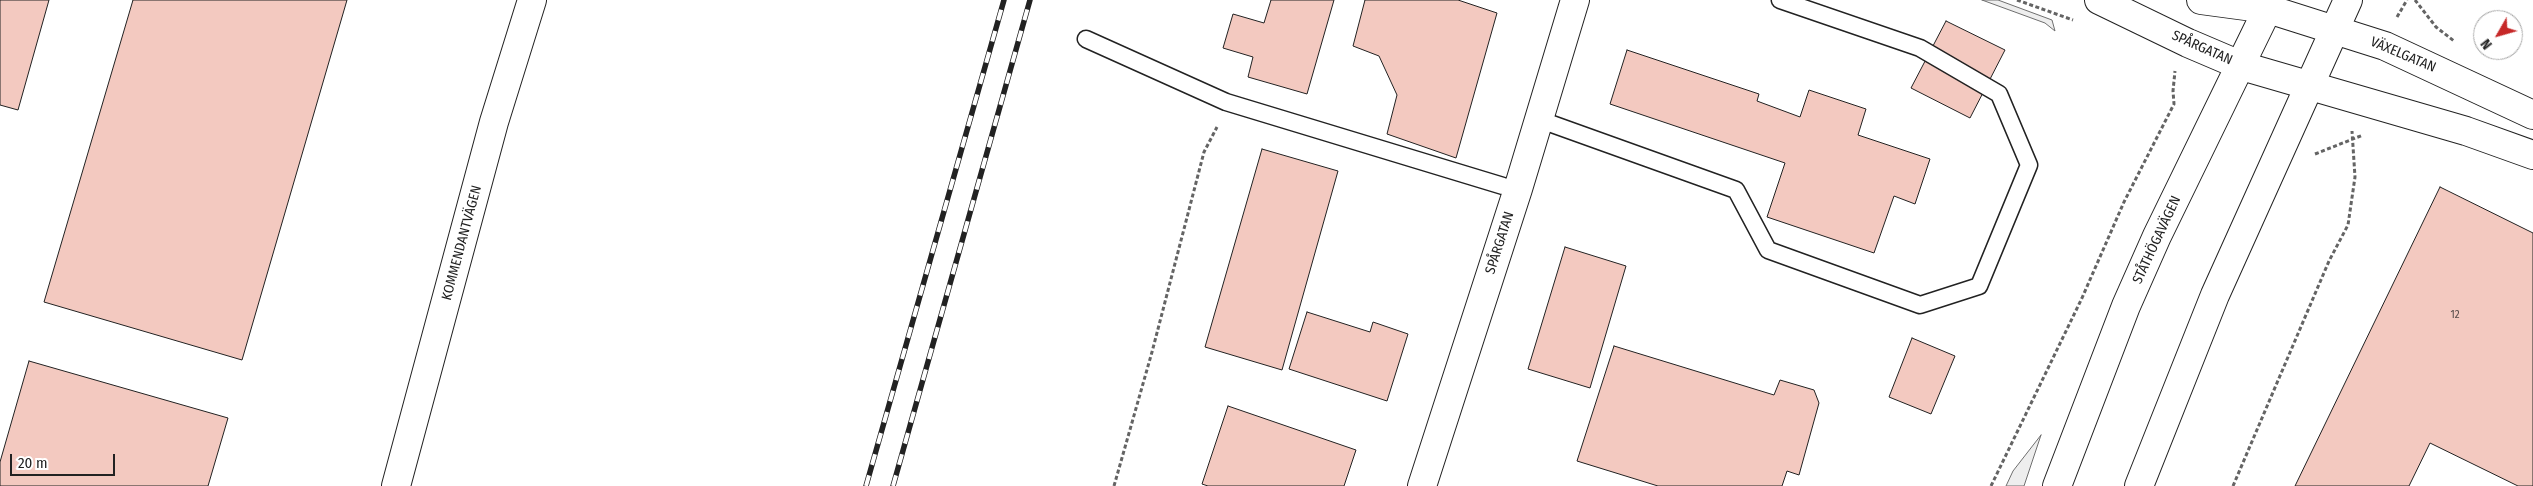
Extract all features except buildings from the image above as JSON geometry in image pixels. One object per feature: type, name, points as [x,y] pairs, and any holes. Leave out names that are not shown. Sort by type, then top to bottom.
[{"type":"street","name":"KOMMENDANTVÄGEN","points":[[396,486],[494,122],[532,0]]},
{"type":"street","name":"SPÅRGATAN","points":[[1422,486],[1518,189],[1575,0]]},
{"type":"street","name":"SPÅRGATAN","points":[[2099,0],[2188,43],[2242,66],[2310,85]]},
{"type":"street","points":[[2201,0],[2270,5]]},
{"type":"street","points":[[2139,486],[2215,295],[2348,0]]},
{"type":"street","name":"VÄXELGATAN","points":[[2270,5],[2385,46],[2533,115]]},
{"type":"street","name":"STÅTHÖGAVÄGEN","points":[[2057,486],[2126,306],[2270,5]]},
{"type":"street","points":[[2310,85],[2466,131],[2533,155]]},
{"type":"lane","points":[[1538,119],[1736,190],[1768,250],[1920,305],[1979,286],[2029,165],[1999,94],[1920,48],[1780,0]]},
{"type":"lane","points":[[1086,39],[1226,102],[1518,189]]},
{"type":"path","points":[[2385,46],[2400,8],[2407,0]]},
{"type":"path","points":[[1991,486],[2082,298],[2124,202],[2174,104],[2173,76],[2188,43]]},
{"type":"path","points":[[2233,486],[2329,261],[2348,224],[2355,177],[2351,125],[2362,100]]},
{"type":"path","points":[[1114,486],[1152,352],[1204,152],[1226,102]]},
{"type":"path","points":[[2174,104],[2182,108]]},
{"type":"path","points":[[2310,156],[2368,132]]},
{"type":"shaded area","points":[[1982,0],[1998,0],[2052,20],[2055,31],[2045,23]]},
{"type":"shaded area","points":[[2041,435],[2024,486],[2006,486],[2013,471]]},
{"type":"railway","points":[[866,486],[1004,0]]},
{"type":"railway","points":[[893,486],[1030,0]]}]
